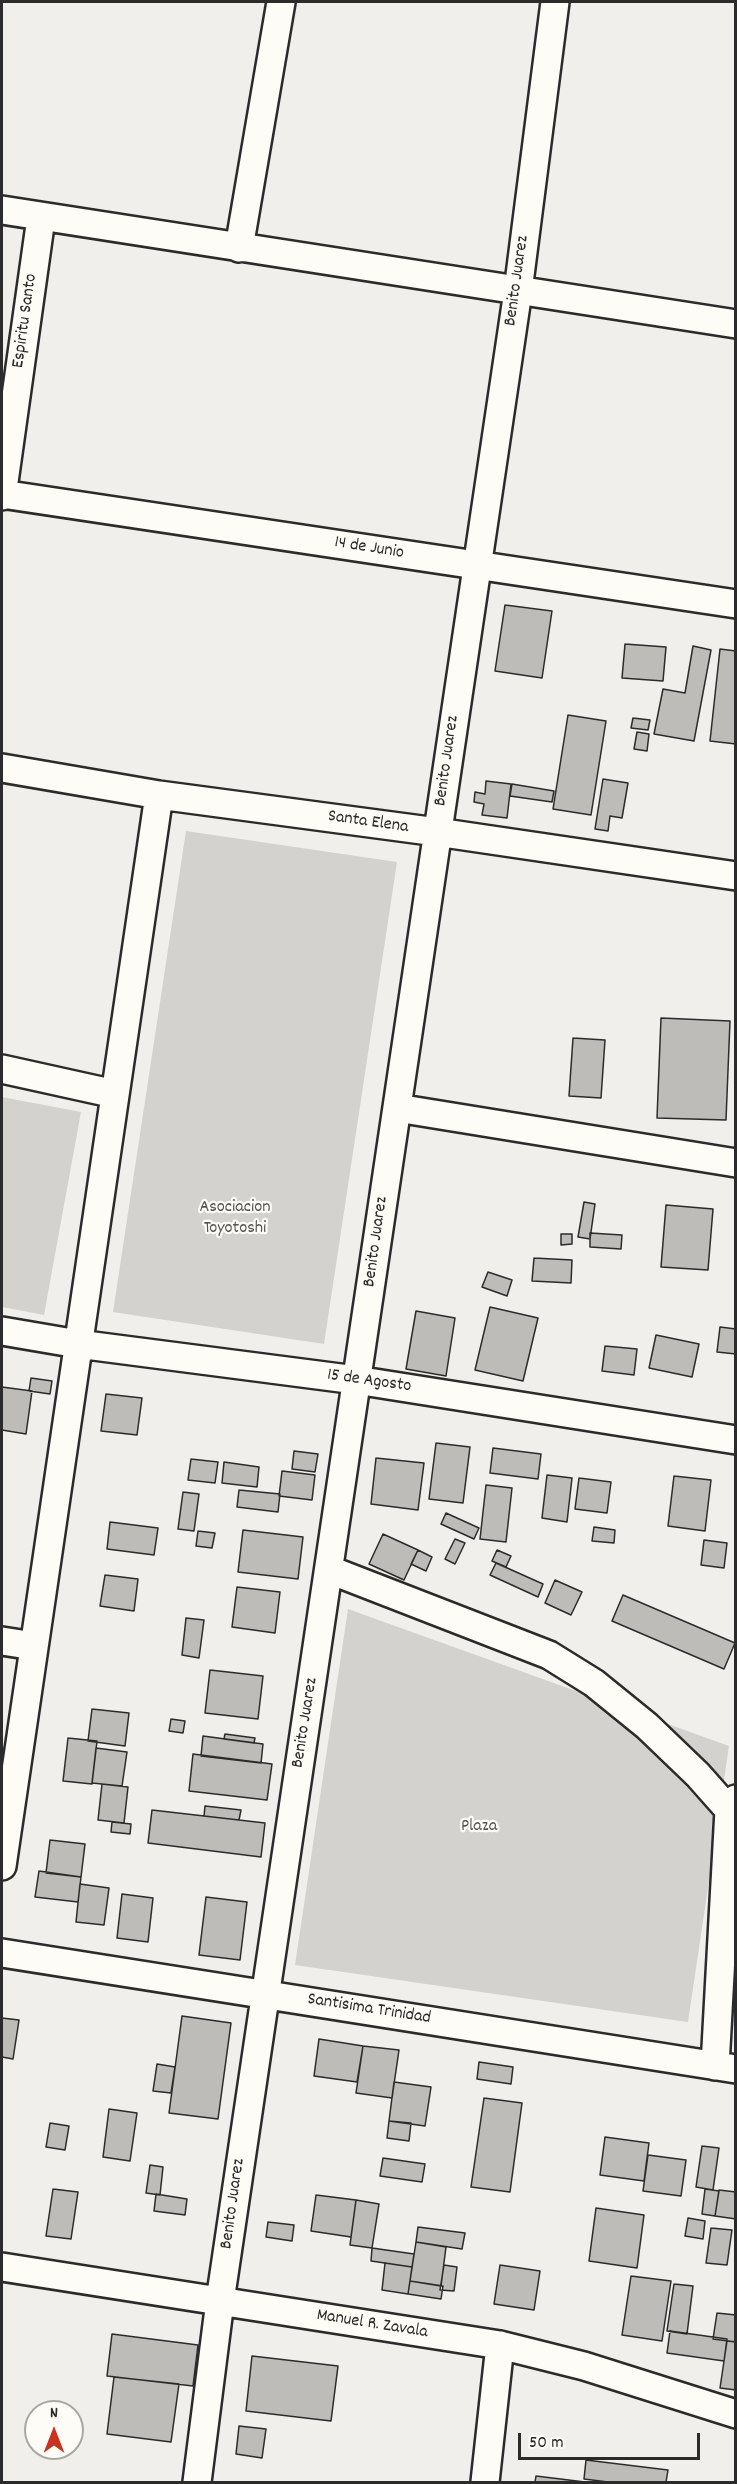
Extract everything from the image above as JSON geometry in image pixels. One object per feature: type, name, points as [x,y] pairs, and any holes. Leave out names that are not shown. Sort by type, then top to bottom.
[{"type":"street","points":[[239,248],[281,2]]},
{"type":"street","name":"Benito Juarez","points":[[197,2482],[220,2301],[518,291],[555,2]]},
{"type":"street","points":[[2,210],[40,218],[735,324]]},
{"type":"street","name":"Espiritu Santo","points":[[2,495],[40,218]]},
{"type":"street","name":"14 de Junio","points":[[2,495],[735,604]]},
{"type":"street","name":"Santa Elena","points":[[2,768],[159,795],[437,832],[735,876]]},
{"type":"street","points":[[2,1866],[159,795]]},
{"type":"street","points":[[2,1069],[115,1094]]},
{"type":"street","points":[[397,1108],[735,1163]]},
{"type":"street","name":"15 de Agosto","points":[[2,1331],[78,1344],[356,1380],[735,1440]]},
{"type":"street","points":[[330,1569],[549,1655],[594,1683],[647,1726],[732,1804],[725,2067]]},
{"type":"street","points":[[2,1641],[34,1646]]},
{"type":"street","name":"Santisima Trinidad","points":[[2,1953],[725,2067]]},
{"type":"street","name":"Manuel R. Zavala","points":[[2,2267],[500,2345],[584,2366],[735,2414]]},
{"type":"street","points":[[485,2482],[500,2345]]},
{"type":"green space","name":"Asociacion Toyotoshi","points":[[186,831],[397,862],[324,1344],[113,1312]]},
{"type":"green space","points":[[2,1097],[81,1112],[44,1315],[2,1307]]},
{"type":"green space","name":"Plaza","points":[[348,1609],[729,1746],[688,2022],[295,1965]]},
{"type":"building","points":[[505,605],[552,611],[542,678],[495,671]]},
{"type":"building","points":[[625,644],[666,647],[663,681],[622,678]]},
{"type":"building","points":[[693,646],[711,650],[694,741],[654,734],[663,689],[685,693]]},
{"type":"building","points":[[720,649],[736,651],[736,744],[710,741]]},
{"type":"building","points":[[568,715],[606,721],[591,815],[553,809]]},
{"type":"building","points":[[633,718],[650,720],[648,730],[631,728]]},
{"type":"building","points":[[637,732],[649,734],[647,751],[634,749]]},
{"type":"building","points":[[603,779],[628,783],[622,818],[610,816],[608,831],[595,829]]},
{"type":"building","points":[[486,781],[511,784],[507,818],[482,815],[484,804],[474,802],[475,792],[485,794]]},
{"type":"building","points":[[512,784],[554,791],[552,802],[510,796]]},
{"type":"building","points":[[661,1018],[730,1021],[726,1120],[657,1118]]},
{"type":"building","points":[[573,1038],[605,1040],[601,1098],[569,1096]]},
{"type":"building","points":[[584,1202],[595,1204],[590,1239],[578,1237]]},
{"type":"building","points":[[666,1205],[713,1209],[708,1270],[661,1267]]},
{"type":"building","points":[[590,1233],[622,1235],[621,1249],[590,1247]]},
{"type":"building","points":[[561,1234],[572,1234],[572,1244],[561,1245]]},
{"type":"building","points":[[534,1258],[572,1260],[571,1283],[532,1281]]},
{"type":"building","points":[[488,1272],[512,1280],[507,1296],[482,1287]]},
{"type":"building","points":[[490,1307],[538,1318],[523,1381],[475,1370]]},
{"type":"building","points":[[416,1311],[455,1318],[446,1376],[406,1369]]},
{"type":"building","points":[[720,1327],[736,1329],[736,1354],[717,1352]]},
{"type":"building","points":[[656,1335],[699,1344],[692,1377],[649,1368]]},
{"type":"building","points":[[605,1346],[637,1349],[634,1375],[602,1371]]},
{"type":"building","points":[[31,1378],[52,1381],[50,1394],[29,1391]]},
{"type":"building","points":[[2,1387],[32,1391],[26,1434],[2,1430]]},
{"type":"building","points":[[106,1394],[142,1398],[137,1435],[101,1431]]},
{"type":"building","points":[[436,1443],[470,1447],[463,1503],[429,1499]]},
{"type":"building","points":[[493,1448],[541,1454],[538,1479],[490,1473]]},
{"type":"building","points":[[294,1451],[318,1454],[315,1472],[292,1469]]},
{"type":"building","points":[[376,1458],[424,1463],[418,1510],[371,1504]]},
{"type":"building","points":[[191,1459],[218,1462],[215,1483],[188,1480]]},
{"type":"building","points":[[224,1462],[259,1467],[257,1487],[222,1483]]},
{"type":"building","points":[[282,1471],[315,1475],[312,1500],[279,1496]]},
{"type":"building","points":[[547,1475],[572,1478],[567,1522],[542,1518]]},
{"type":"building","points":[[674,1476],[711,1480],[705,1531],[668,1526]]},
{"type":"building","points":[[579,1478],[611,1482],[607,1513],[575,1509]]},
{"type":"building","points":[[486,1485],[512,1488],[506,1542],[480,1539]]},
{"type":"building","points":[[239,1490],[280,1494],[278,1512],[237,1507]]},
{"type":"building","points":[[183,1492],[199,1494],[194,1531],[178,1529]]},
{"type":"building","points":[[446,1513],[479,1528],[474,1539],[441,1524]]},
{"type":"building","points":[[110,1522],[158,1528],[154,1555],[107,1549]]},
{"type":"building","points":[[594,1527],[615,1530],[614,1543],[592,1541]]},
{"type":"building","points":[[243,1530],[303,1537],[298,1579],[238,1572]]},
{"type":"building","points":[[198,1531],[215,1533],[212,1548],[196,1546]]},
{"type":"building","points":[[383,1534],[418,1550],[404,1580],[369,1564]]},
{"type":"building","points":[[455,1539],[465,1543],[455,1564],[445,1559]]},
{"type":"building","points":[[704,1540],[727,1543],[724,1568],[701,1565]]},
{"type":"building","points":[[418,1550],[432,1557],[426,1571],[411,1564]]},
{"type":"building","points":[[497,1550],[511,1556],[506,1567],[492,1561]]},
{"type":"building","points":[[496,1563],[543,1584],[538,1597],[490,1575]]},
{"type":"building","points":[[105,1575],[138,1579],[134,1611],[100,1606]]},
{"type":"building","points":[[555,1580],[582,1592],[571,1615],[545,1603]]},
{"type":"building","points":[[237,1587],[280,1592],[275,1633],[232,1627]]},
{"type":"building","points":[[623,1595],[735,1643],[724,1669],[612,1621]]},
{"type":"building","points":[[186,1618],[204,1620],[199,1658],[182,1655]]},
{"type":"building","points":[[210,1670],[263,1676],[258,1719],[205,1713]]},
{"type":"building","points":[[92,1709],[129,1713],[125,1746],[88,1741]]},
{"type":"building","points":[[171,1719],[185,1721],[183,1733],[169,1731]]},
{"type":"building","points":[[225,1734],[255,1738],[254,1743],[224,1739]]},
{"type":"building","points":[[203,1736],[263,1744],[261,1763],[201,1756]]},
{"type":"building","points":[[68,1738],[97,1741],[92,1784],[63,1781]]},
{"type":"building","points":[[96,1748],[127,1752],[122,1786],[92,1783]]},
{"type":"building","points":[[193,1754],[272,1764],[267,1800],[189,1791]]},
{"type":"building","points":[[102,1784],[128,1787],[124,1823],[98,1820]]},
{"type":"building","points":[[205,1806],[241,1810],[239,1820],[204,1816]]},
{"type":"building","points":[[152,1810],[265,1823],[261,1857],[148,1843]]},
{"type":"building","points":[[112,1822],[131,1824],[130,1834],[111,1832]]},
{"type":"building","points":[[50,1840],[85,1844],[81,1877],[46,1873]]},
{"type":"building","points":[[39,1871],[81,1877],[78,1902],[35,1897]]},
{"type":"building","points":[[80,1884],[109,1888],[104,1925],[76,1922]]},
{"type":"building","points":[[122,1894],[153,1898],[148,1942],[117,1938]]},
{"type":"building","points":[[206,1897],[247,1902],[240,1960],[199,1955]]},
{"type":"building","points":[[182,2016],[231,2023],[218,2119],[169,2113]]},
{"type":"building","points":[[2,2018],[19,2020],[13,2059],[2,2057]]},
{"type":"building","points":[[319,2039],[363,2046],[357,2082],[314,2076]]},
{"type":"building","points":[[363,2046],[399,2050],[392,2098],[356,2093]]},
{"type":"building","points":[[479,2062],[513,2067],[511,2084],[477,2079]]},
{"type":"building","points":[[157,2064],[175,2067],[171,2093],[153,2091]]},
{"type":"building","points":[[394,2082],[431,2087],[425,2126],[389,2121]]},
{"type":"building","points":[[484,2098],[522,2103],[510,2192],[471,2187]]},
{"type":"building","points":[[109,2109],[137,2113],[130,2161],[103,2157]]},
{"type":"building","points":[[389,2121],[411,2123],[409,2141],[387,2138]]},
{"type":"building","points":[[50,2123],[69,2126],[65,2150],[46,2147]]},
{"type":"building","points":[[605,2137],[649,2143],[644,2181],[600,2175]]},
{"type":"building","points":[[702,2146],[719,2148],[713,2190],[696,2187]]},
{"type":"building","points":[[648,2155],[686,2160],[681,2196],[643,2191]]},
{"type":"building","points":[[383,2158],[425,2164],[422,2182],[380,2176]]},
{"type":"building","points":[[150,2165],[163,2167],[160,2195],[146,2193]]},
{"type":"building","points":[[53,2189],[78,2192],[71,2239],[46,2236]]},
{"type":"building","points":[[705,2189],[719,2191],[715,2216],[702,2214]]},
{"type":"building","points":[[719,2190],[736,2192],[736,2219],[715,2216]]},
{"type":"building","points":[[156,2194],[187,2199],[185,2215],[154,2211]]},
{"type":"building","points":[[316,2195],[356,2200],[351,2237],[311,2231]]},
{"type":"building","points":[[356,2200],[379,2204],[372,2248],[350,2245]]},
{"type":"building","points":[[596,2208],[644,2215],[637,2268],[589,2261]]},
{"type":"building","points":[[688,2218],[705,2221],[703,2239],[685,2236]]},
{"type":"building","points":[[268,2222],[294,2225],[292,2241],[266,2237]]},
{"type":"building","points":[[418,2227],[465,2233],[462,2249],[416,2242]]},
{"type":"building","points":[[711,2228],[732,2230],[727,2265],[706,2263]]},
{"type":"building","points":[[416,2242],[446,2247],[441,2286],[410,2281]]},
{"type":"building","points":[[372,2248],[414,2254],[412,2267],[371,2261]]},
{"type":"building","points":[[385,2263],[412,2267],[408,2294],[382,2290]]},
{"type":"building","points":[[444,2265],[457,2267],[454,2291],[440,2290]]},
{"type":"building","points":[[500,2265],[540,2271],[534,2310],[494,2304]]},
{"type":"building","points":[[631,2276],[671,2281],[662,2341],[622,2335]]},
{"type":"building","points":[[410,2281],[443,2286],[441,2299],[408,2294]]},
{"type":"building","points":[[674,2284],[693,2286],[687,2334],[667,2331]]},
{"type":"building","points":[[717,2313],[736,2315],[736,2342],[713,2339]]},
{"type":"building","points":[[670,2331],[727,2339],[724,2361],[667,2353]]},
{"type":"building","points":[[112,2334],[198,2345],[193,2386],[107,2376]]},
{"type":"building","points":[[727,2341],[736,2342],[736,2390],[720,2388]]},
{"type":"building","points":[[252,2356],[338,2366],[331,2421],[246,2411]]},
{"type":"building","points":[[114,2377],[179,2384],[171,2442],[107,2434]]},
{"type":"building","points":[[239,2426],[266,2429],[262,2458],[236,2454]]},
{"type":"building","points":[[586,2460],[668,2470],[666,2482],[608,2482],[584,2479]]},
{"type":"building","points":[[536,2476],[585,2482],[535,2482]]}]
